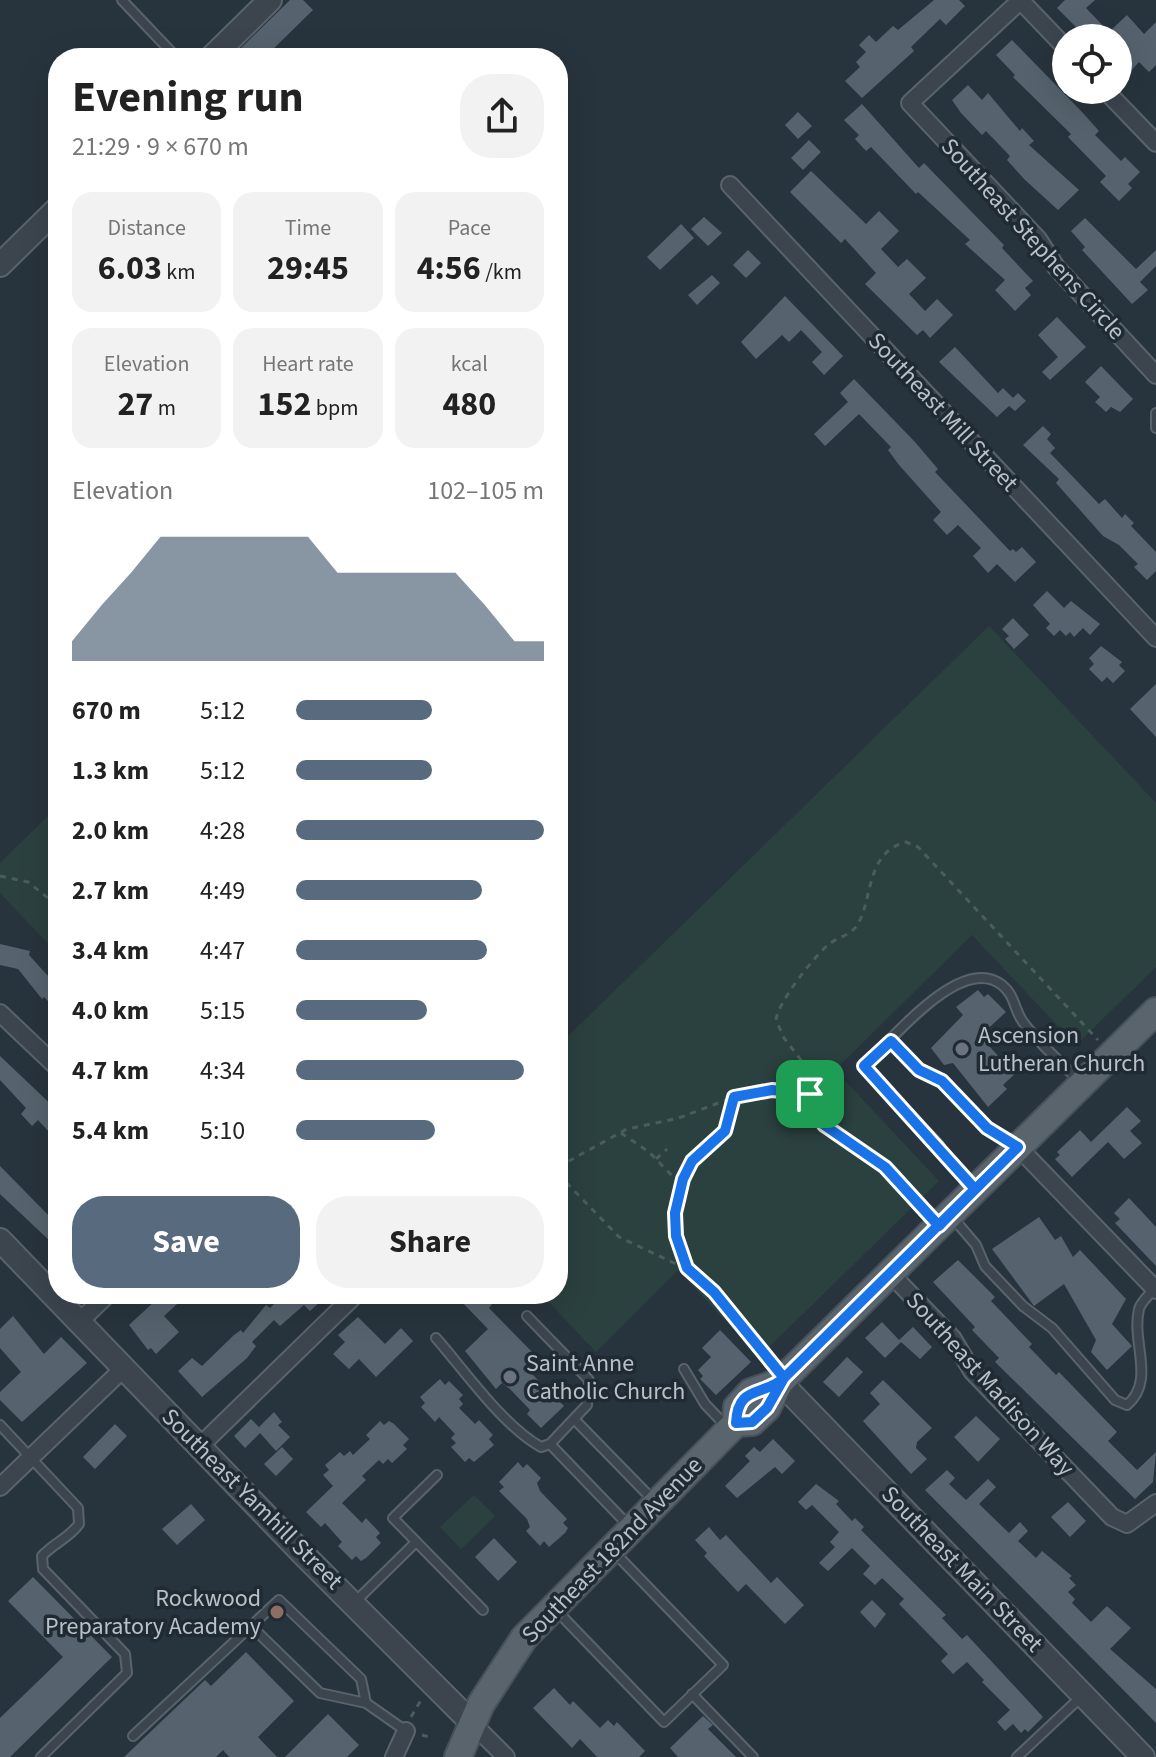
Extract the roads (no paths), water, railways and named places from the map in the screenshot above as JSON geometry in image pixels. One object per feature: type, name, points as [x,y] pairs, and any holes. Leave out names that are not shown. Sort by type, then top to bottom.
[{"type":"main road","name":"Southeast 182nd Avenue","points":[[458,1757],[472,1723],[509,1658],[552,1606],[732,1427],[737,1407],[751,1392],[782,1380],[1082,1084],[1153,1021]]},
{"type":"street","points":[[221,48],[270,0]]},
{"type":"street","points":[[1021,0],[1052,33]]},
{"type":"street","name":"Southeast Stephens Circle","points":[[1021,0],[910,103],[1038,239],[1056,267],[1156,375]]},
{"type":"street","points":[[1118,104],[1156,143]]},
{"type":"street","name":"Southeast Mill Street","points":[[730,185],[1156,638]]},
{"type":"street","points":[[0,265],[48,218]]},
{"type":"street","points":[[0,1013],[48,1059]]},
{"type":"street","points":[[1018,1147],[1156,1289]]},
{"type":"street","name":"Southeast Yamhill Street","points":[[0,1240],[48,1290]]},
{"type":"street","name":"Southeast Madison Way","points":[[890,1273],[953,1339],[972,1371],[1112,1517],[1127,1524],[1156,1503]]},
{"type":"street","name":"Southeast Yamhill Street","points":[[62,1304],[506,1757]]},
{"type":"street","points":[[79,1322],[98,1304]]},
{"type":"street","points":[[199,1447],[346,1304]]},
{"type":"street","points":[[0,1487],[124,1368]]},
{"type":"street","name":"Southeast Main Street","points":[[782,1380],[1143,1757]]},
{"type":"street","points":[[394,1757],[406,1731]]},
{"type":"lane","points":[[122,0],[168,48]]},
{"type":"lane","points":[[1156,413],[1156,428]]},
{"type":"lane","points":[[975,1189],[864,1066],[947,987],[980,976],[1001,984],[1013,997],[1021,1020],[1082,1084]]},
{"type":"lane","points":[[891,1041],[919,1070],[942,1081],[987,1128],[1018,1147]]},
{"type":"lane","points":[[944,1220],[976,1245],[985,1266],[1023,1306],[1052,1328],[1115,1400],[1127,1405],[1139,1396],[1145,1373],[1138,1331],[1140,1306],[1156,1289]]},
{"type":"lane","points":[[436,1338],[530,1441],[541,1447],[550,1444],[587,1405],[589,1380],[527,1316]]},
{"type":"lane","points":[[684,1369],[705,1404],[732,1427]]},
{"type":"lane","points":[[575,1420],[656,1503]]},
{"type":"lane","points":[[0,1425],[78,1508],[79,1524],[70,1536],[51,1546],[42,1556],[43,1569],[125,1654],[127,1673],[41,1757]]},
{"type":"lane","points":[[550,1444],[631,1528]]},
{"type":"lane","points":[[437,1475],[393,1518],[483,1610]]},
{"type":"lane","points":[[354,1603],[416,1542]]},
{"type":"lane","points":[[552,1606],[664,1722],[723,1665],[611,1548]]},
{"type":"lane","points":[[133,1736],[279,1600],[361,1679],[366,1703]]},
{"type":"lane","points":[[251,1626],[320,1693],[366,1703],[406,1731]]},
{"type":"lane","points":[[692,1694],[753,1757]]},
{"type":"lane","points":[[1017,1757],[1083,1695]]},
{"type":"place","name":"Ascension Lutheran Church","points":[[962,1049]]},
{"type":"place","name":"Saint Anne Catholic Church","points":[[510,1377]]},
{"type":"place","name":"Rockwood Preparatory Academy","points":[[277,1612]]}]
